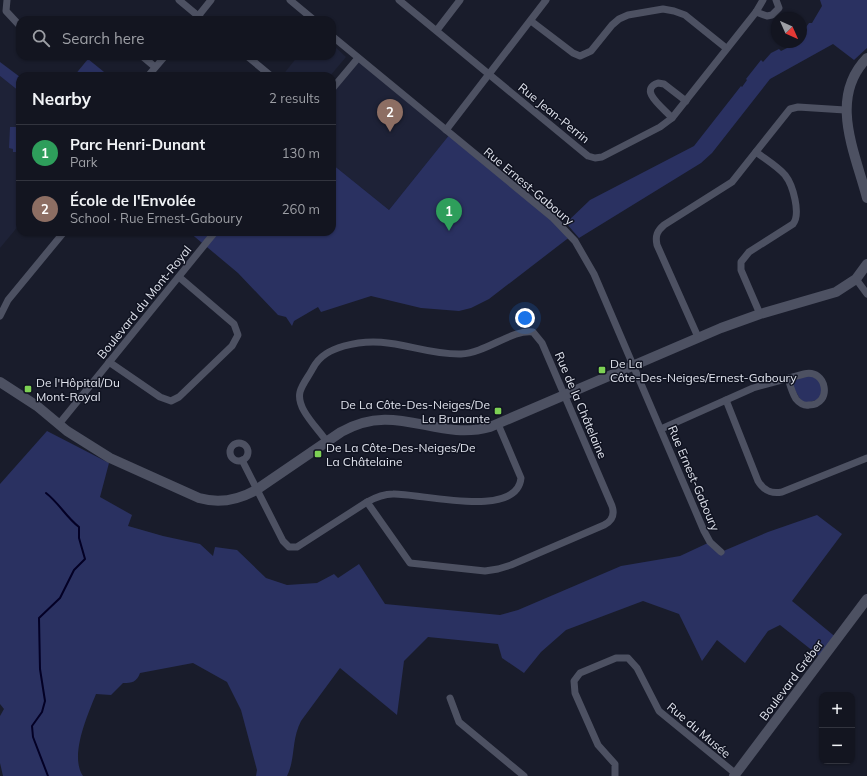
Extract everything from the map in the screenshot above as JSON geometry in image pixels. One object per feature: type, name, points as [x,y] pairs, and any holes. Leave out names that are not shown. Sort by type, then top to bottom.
[{"type":"street","points":[[7,0],[5,7],[8,16],[16,23]]},
{"type":"street","points":[[179,0],[196,16]]},
{"type":"street","points":[[201,16],[211,0]]},
{"type":"street","points":[[290,0],[298,3],[310,16]]},
{"type":"street","name":"Rue Jean-Perrin","points":[[399,0],[588,156],[595,158],[602,157],[653,130],[672,118],[756,12],[762,0]]},
{"type":"street","points":[[437,30],[460,0]]},
{"type":"street","points":[[446,130],[546,0]]},
{"type":"street","points":[[756,12],[767,16],[772,15],[779,8],[776,0]]},
{"type":"street","points":[[531,21],[573,53],[580,56],[591,51],[612,25],[623,17],[669,10],[685,15],[726,48]]},
{"type":"street","name":"Rue Ernest-Gaboury","points":[[336,39],[553,218],[575,241],[592,269],[704,531],[710,542],[721,552]]},
{"type":"street","points":[[336,84],[358,58]]},
{"type":"street","points":[[867,58],[857,69],[850,84],[845,110],[848,131],[867,198]]},
{"type":"street","points":[[146,60],[155,68]]},
{"type":"street","points":[[152,72],[162,60]]},
{"type":"street","points":[[252,60],[266,72]]},
{"type":"street","points":[[672,118],[651,96],[650,93],[652,86],[656,83],[661,83],[686,101]]},
{"type":"street","points":[[698,337],[657,246],[656,235],[664,225],[727,186],[787,112],[793,107],[845,110]]},
{"type":"street","points":[[756,152],[788,178],[797,210],[797,218],[793,224],[749,252],[741,262],[741,270],[760,314]]},
{"type":"street","points":[[0,316],[8,300],[61,236]]},
{"type":"street","name":"Boulevard du Mont-Royal","points":[[59,424],[212,236]]},
{"type":"street","points":[[0,382],[37,406],[67,431],[110,458],[199,498],[214,501],[228,500],[242,497],[256,490],[355,424],[375,420],[392,419],[465,431],[480,430],[498,424],[634,366],[698,337],[760,314],[828,295],[844,288],[856,279],[867,264]]},
{"type":"street","points":[[109,362],[160,397],[171,401],[179,397],[232,346],[238,335],[234,324],[179,277]]},
{"type":"street","points":[[856,279],[867,294]]},
{"type":"street","name":"Rue de la Châtelaine","points":[[327,442],[301,404],[300,392],[316,363],[334,349],[361,342],[378,341],[446,353],[463,354],[486,349],[523,332],[532,332],[542,343],[565,395],[612,506],[613,517],[604,525],[498,569],[485,571],[417,565],[408,560],[367,502]]},
{"type":"street","points":[[661,429],[754,388],[788,378],[807,373],[817,375],[825,386],[823,398],[820,402],[811,405],[800,402],[794,396],[788,378]]},
{"type":"street","points":[[726,400],[758,481],[763,488],[770,492],[782,492],[867,458]]},
{"type":"street","points":[[242,460],[283,541],[286,545],[292,547],[301,546],[367,502],[380,496],[399,494],[438,499],[482,502],[494,500],[513,492],[519,486],[521,478],[498,424]]},
{"type":"street","name":"Boulevard Gréber","points":[[735,775],[867,599]]},
{"type":"street","name":"Rue du Musée","points":[[615,776],[615,764],[598,745],[575,693],[574,684],[580,673],[620,657],[628,658],[635,664],[659,711],[735,775]]},
{"type":"street","points":[[450,698],[458,722],[524,776]]},
{"type":"shaded area","points":[[820,0],[867,0],[867,48],[854,60],[833,44],[770,79],[712,153],[701,163],[579,238],[566,223],[590,200],[694,146],[741,86],[742,87],[747,80],[746,79],[761,60],[763,62],[771,53],[779,49],[781,51],[787,48],[807,48],[807,26],[809,23],[812,23],[822,6]]},
{"type":"shaded area","points":[[336,48],[346,57],[333,72],[285,72],[295,60],[336,60]]},
{"type":"shaded area","points":[[358,58],[450,134],[389,210],[336,167],[336,84]]},
{"type":"shaded area","points":[[87,60],[89,60],[104,72],[77,72]]},
{"type":"shaded area","points":[[0,62],[16,74],[16,89],[0,76]]},
{"type":"shaded area","points":[[0,76],[16,89],[16,229],[0,248]]},
{"type":"shaded area","points":[[10,127],[16,127],[16,152],[13,152],[13,149],[9,148]]},
{"type":"shaded area","points":[[450,134],[571,236],[489,299],[471,308],[459,311],[421,308],[371,296],[321,312],[318,307],[294,321],[292,326],[286,317],[278,315],[238,273],[194,236],[336,236],[336,167],[389,210]]},
{"type":"shaded area","points":[[807,373],[820,378],[823,398],[803,404],[788,378]]},
{"type":"shaded area","points":[[47,431],[109,463],[100,497],[132,515],[128,526],[163,536],[200,544],[213,556],[215,547],[237,550],[266,578],[287,585],[317,583],[334,574],[338,578],[359,564],[385,604],[500,615],[518,610],[621,566],[680,556],[710,542],[721,552],[768,532],[817,515],[842,534],[792,601],[838,639],[823,659],[780,625],[768,631],[745,663],[717,640],[702,661],[679,614],[643,601],[566,630],[541,652],[524,673],[502,658],[498,644],[428,637],[404,661],[397,715],[340,668],[301,721],[296,735],[292,762],[287,776],[256,776],[257,770],[241,710],[227,682],[193,663],[140,673],[136,680],[123,683],[111,695],[96,694],[81,735],[79,747],[79,768],[83,776],[3,776],[0,763],[0,716],[4,709],[0,704],[0,484]]},
{"type":"waterway","points":[[46,493],[79,527],[79,538],[85,559],[74,570],[60,598],[39,618],[40,669],[45,701],[42,712],[32,726],[33,737],[48,776]]},
{"type":"place","name":"École de l'Envolée","points":[[390,132]]},
{"type":"place","name":"Parc Henri-Dunant","points":[[449,231]]},
{"type":"place","name":"De La Côte-Des-Neiges/Ernest-Gaboury","points":[[602,370]]},
{"type":"place","name":"De l'Hôpital/Du Mont-Royal","points":[[28,389]]},
{"type":"place","name":"De La Côte-Des-Neiges/De La Brunante","points":[[498,411]]},
{"type":"place","name":"De La Côte-Des-Neiges/De La Châtelaine","points":[[318,454]]}]
